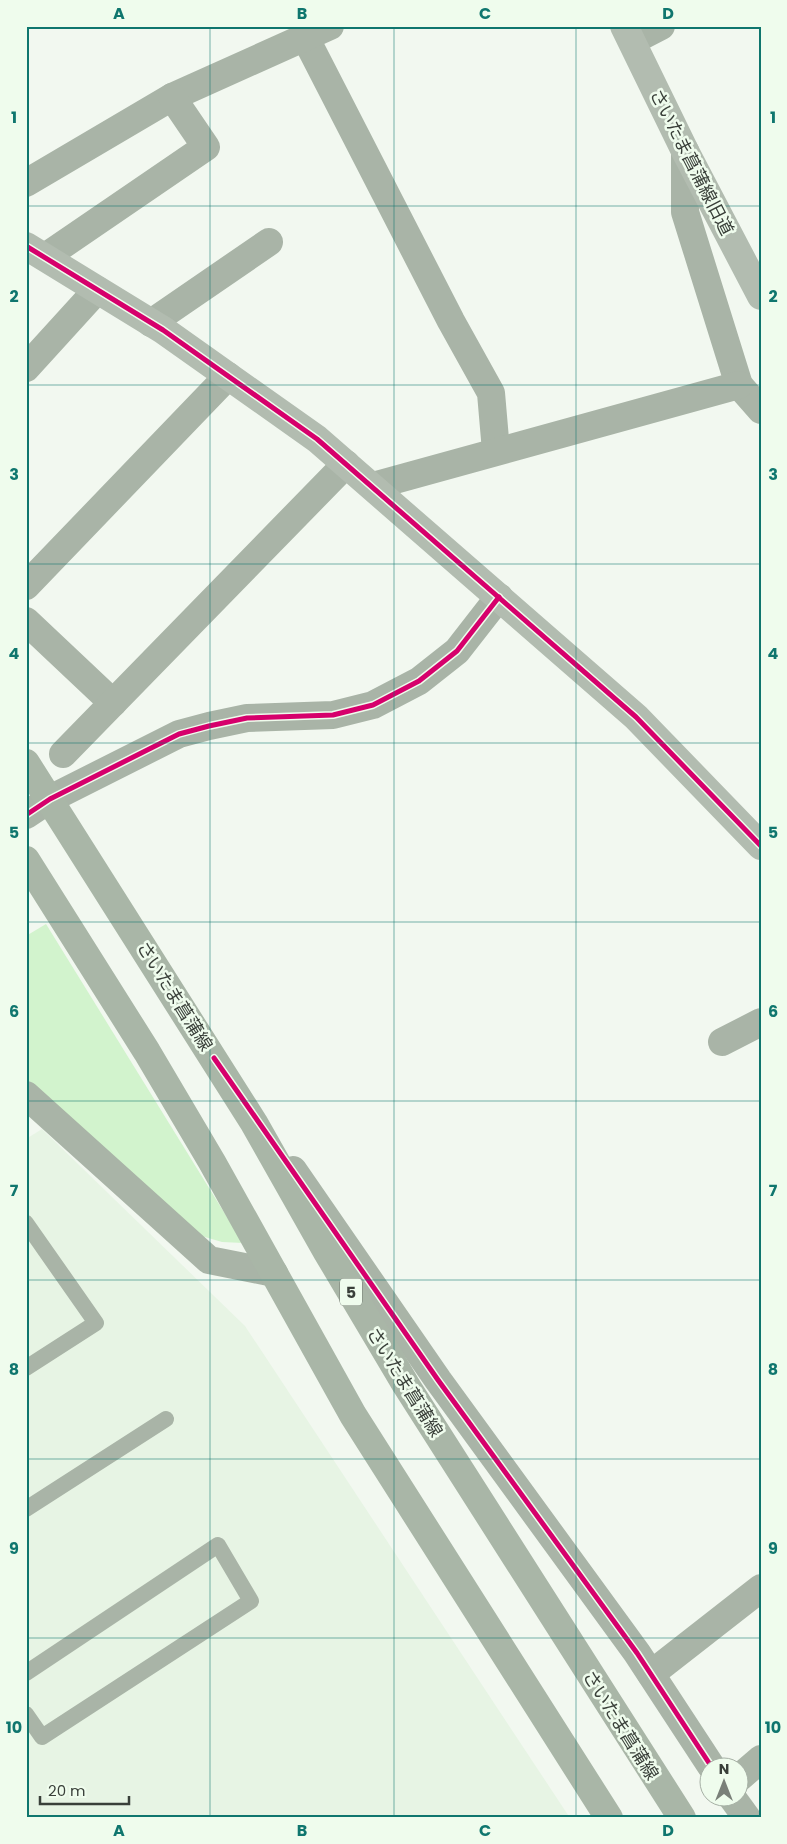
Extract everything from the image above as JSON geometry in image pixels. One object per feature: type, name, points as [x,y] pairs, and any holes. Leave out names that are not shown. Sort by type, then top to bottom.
[{"type":"main road","name":"さいたま菖蒲線","points":[[26,763],[214,1058],[406,1385],[682,1818]]},
{"type":"main road","points":[[26,860],[147,1052],[353,1415],[610,1818]]},
{"type":"street","points":[[26,183],[172,97],[330,26]]},
{"type":"street","points":[[628,34],[661,26]]},
{"type":"street","name":"さいたま菖蒲線旧道","points":[[628,34],[685,151],[758,286]]},
{"type":"street","points":[[305,37],[451,321],[492,393],[496,451]]},
{"type":"street","points":[[172,97],[206,147],[35,252],[151,323],[317,440],[373,486],[636,717],[761,846]]},
{"type":"street","points":[[685,151],[685,212],[739,385],[761,410]]},
{"type":"street","points":[[151,323],[269,242]]},
{"type":"street","points":[[26,368],[97,290]]},
{"type":"street","points":[[26,586],[228,376]]},
{"type":"street","points":[[373,486],[739,385]]},
{"type":"street","points":[[63,754],[346,464]]},
{"type":"street","points":[[26,815],[50,799],[179,734],[247,718],[334,715],[372,705],[419,681],[457,651],[499,597]]},
{"type":"street","points":[[26,621],[113,703]]},
{"type":"street","points":[[722,1042],[761,1022]]},
{"type":"street","points":[[214,1058],[438,1380],[651,1674],[704,1756]]},
{"type":"street","points":[[26,1095],[209,1260],[274,1273]]},
{"type":"street","points":[[651,1674],[761,1588]]},
{"type":"street","points":[[750,1768],[761,1759]]},
{"type":"street","points":[[739,1806],[747,1818]]},
{"type":"lane","points":[[26,1224],[96,1323],[26,1368]]},
{"type":"lane","points":[[26,1509],[166,1419]]},
{"type":"lane","points":[[26,1673],[218,1545],[251,1601],[42,1737],[26,1714]]},
{"type":"shaded area","points":[[42,1129],[245,1326],[570,1818],[26,1818],[26,1139]]},
{"type":"green space","points":[[46,924],[243,1243],[222,1242],[198,1235],[152,1200],[26,1079],[26,936]]},
{"type":"cycle path","points":[[26,246],[163,330],[317,439],[636,717],[761,846]]},
{"type":"cycle path","points":[[26,815],[50,799],[179,734],[247,718],[333,715],[373,705],[419,681],[457,651],[499,597]]},
{"type":"cycle path","points":[[214,1058],[438,1380],[637,1653],[704,1756]]}]
